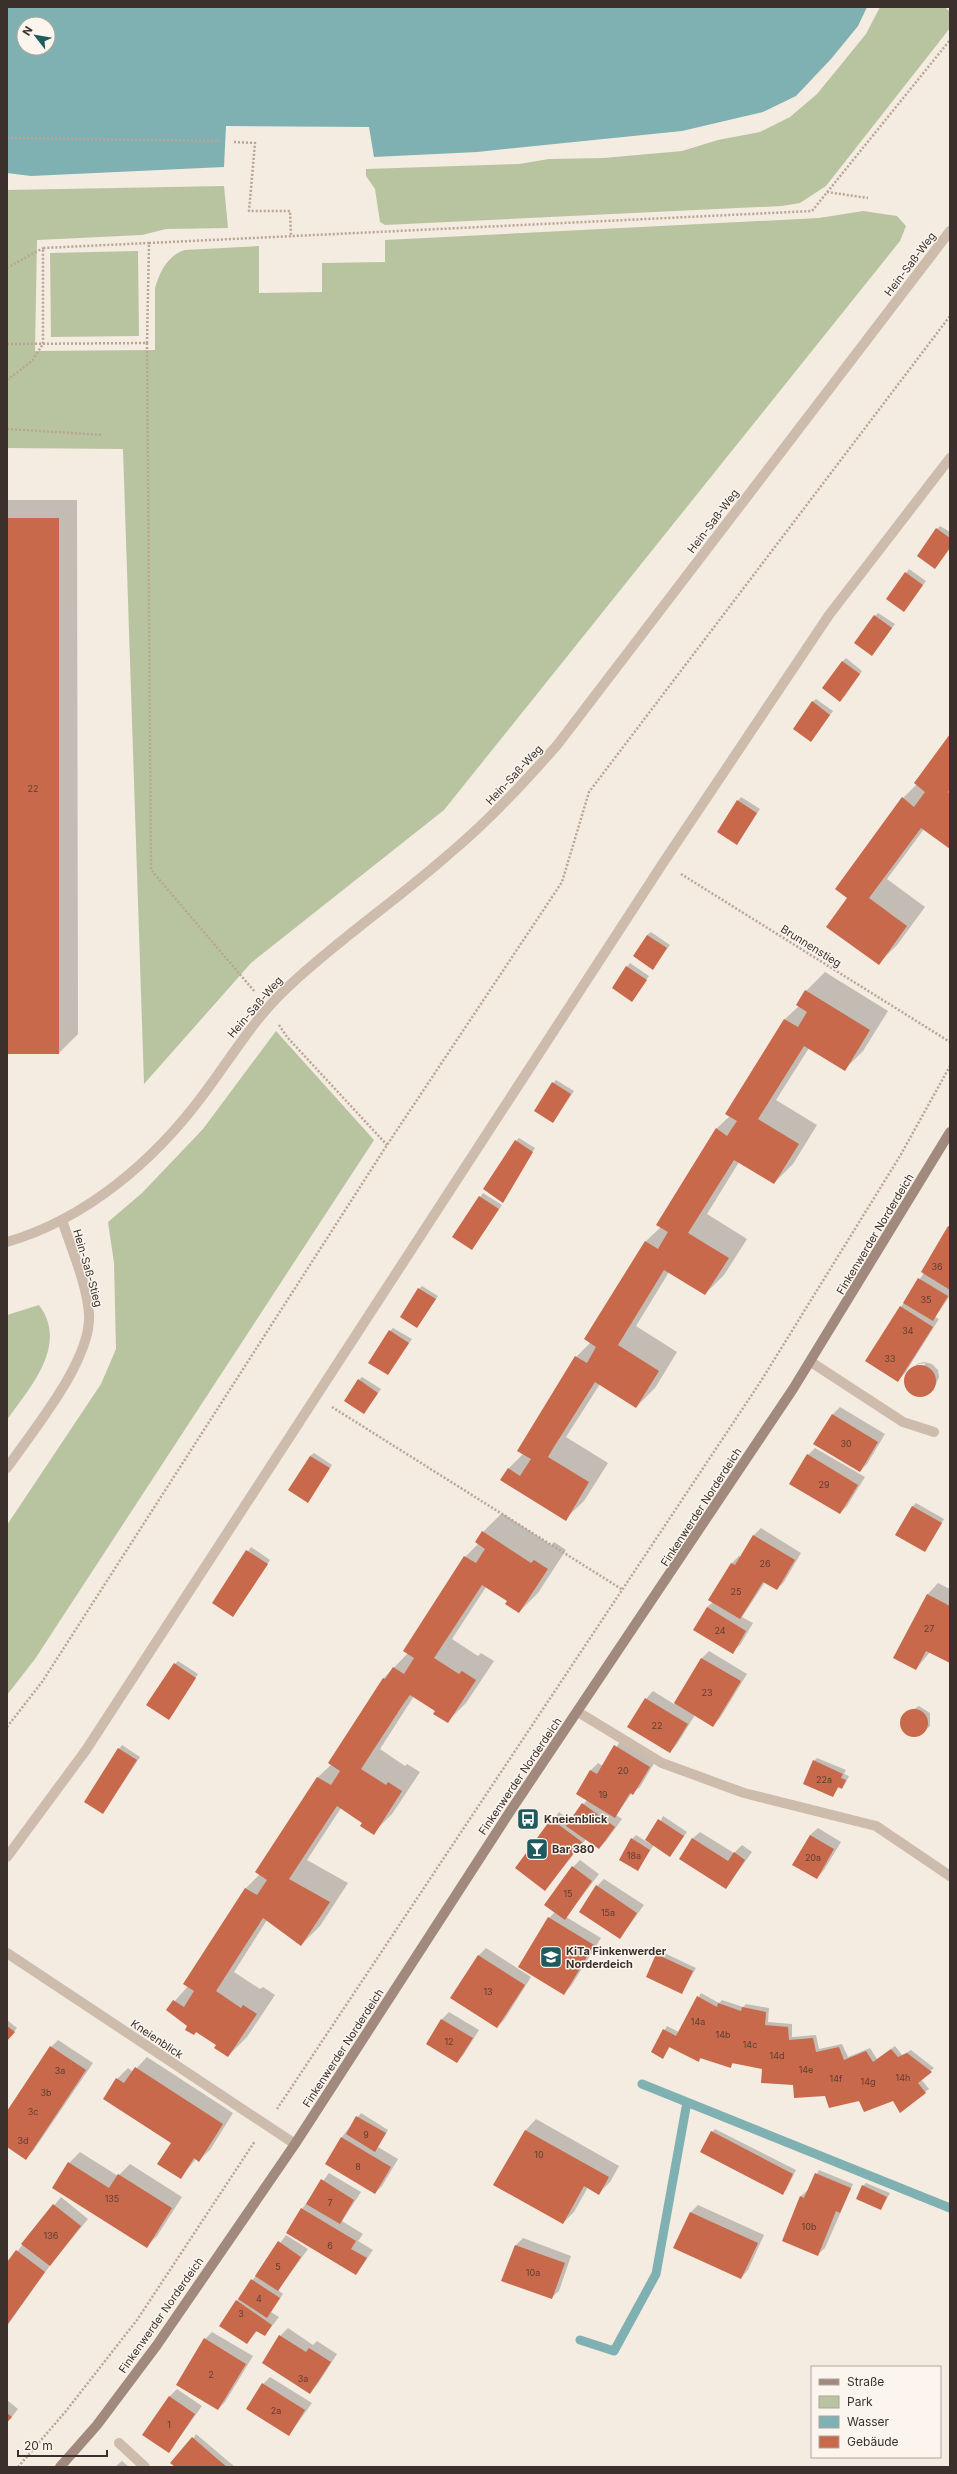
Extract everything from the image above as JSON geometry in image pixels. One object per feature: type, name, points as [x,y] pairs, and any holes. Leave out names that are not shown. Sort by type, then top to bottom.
[{"type":"street","name":"Hein-Saß-Weg","points":[[7,1242],[62,1220],[107,1192],[164,1141],[204,1094],[249,1029],[268,1006],[306,970],[449,855],[490,818],[558,744],[950,231]]},
{"type":"street","points":[[7,1856],[86,1750],[663,863],[829,615],[950,458]]},
{"type":"street","name":"Finkenwerder Norderdeich","points":[[60,2467],[97,2425],[157,2345],[295,2144],[511,1810],[811,1362],[950,1132]]},
{"type":"street","name":"Hein-Saß-Stieg","points":[[7,1468],[67,1380],[83,1348],[87,1332],[89,1314],[86,1299],[62,1220]]},
{"type":"street","points":[[811,1362],[903,1422],[934,1432]]},
{"type":"street","points":[[578,1712],[662,1763],[744,1793],[876,1826],[950,1876]]},
{"type":"street","name":"Kneienblick","points":[[7,1953],[265,2126],[295,2144]]},
{"type":"street","points":[[118,2443],[145,2467]]},
{"type":"path","points":[[7,268],[43,248],[812,211],[950,40]]},
{"type":"path","points":[[7,138],[220,141]]},
{"type":"path","points":[[234,142],[255,143],[249,211],[290,211],[291,237]]},
{"type":"path","points":[[827,192],[868,198]]},
{"type":"path","points":[[149,243],[147,343],[151,870],[268,1006],[287,1037],[387,1145]]},
{"type":"path","points":[[7,380],[32,361],[43,344],[43,248]]},
{"type":"path","points":[[7,1727],[42,1682],[387,1145],[562,882],[588,792],[950,316]]},
{"type":"path","points":[[7,344],[147,343]]},
{"type":"path","points":[[7,429],[103,435]]},
{"type":"path","name":"Brunnenstieg","points":[[663,863],[950,1042]]},
{"type":"path","points":[[18,2467],[66,2411],[137,2320],[623,1590],[761,1381],[828,1276],[900,1156],[950,1066]]},
{"type":"path","points":[[316,1397],[623,1590]]},
{"type":"green space","points":[[880,7],[945,7],[950,12],[950,28],[826,186],[800,203],[782,206],[385,225],[380,222],[375,189],[366,176],[366,169],[519,164],[549,159],[604,158],[682,151],[718,140],[760,132],[790,117],[817,94],[866,34]]},
{"type":"green space","points":[[224,186],[228,228],[166,229],[142,235],[37,240],[35,351],[155,350],[155,288],[162,270],[169,260],[179,252],[185,250],[259,246],[259,293],[322,292],[322,263],[385,262],[385,240],[819,218],[863,211],[897,216],[906,226],[900,241],[444,810],[251,963],[144,1084],[123,449],[7,448],[7,190]]},
{"type":"green space","points":[[138,251],[139,336],[51,337],[50,253]]},
{"type":"green space","points":[[276,1031],[374,1140],[35,1659],[7,1695],[7,1525],[101,1384],[116,1349],[114,1263],[108,1222],[142,1193],[203,1129]]},
{"type":"green space","points":[[39,1305],[47,1320],[50,1335],[48,1350],[43,1365],[35,1380],[7,1420],[7,1315]]},
{"type":"water","points":[[7,7],[867,7],[858,26],[831,59],[796,96],[763,112],[682,131],[477,152],[374,157],[369,127],[226,126],[224,167],[31,176],[7,173]]},
{"type":"building","points":[[7,518],[59,518],[59,1054],[7,1054]]},
{"type":"building","points":[[936,528],[950,538],[950,548],[935,569],[917,556]]},
{"type":"building","points":[[905,572],[923,585],[904,612],[886,599]]},
{"type":"building","points":[[874,615],[892,628],[872,656],[854,643]]},
{"type":"building","points":[[842,661],[860,674],[840,702],[822,688]]},
{"type":"building","points":[[812,701],[830,715],[811,742],[793,729]]},
{"type":"building","points":[[950,734],[950,789],[948,792],[950,794],[950,849],[921,828],[869,898],[907,926],[879,965],[826,927],[847,898],[835,889],[902,797],[914,807],[925,792],[914,783]]},
{"type":"building","points":[[737,800],[757,813],[737,845],[717,832]]},
{"type":"building","points":[[647,935],[667,948],[653,970],[633,956]]},
{"type":"building","points":[[626,966],[647,980],[632,1002],[612,988]]},
{"type":"building","points":[[805,990],[870,1030],[845,1071],[804,1046],[758,1119],[799,1144],[774,1184],[734,1160],[688,1233],[729,1258],[705,1295],[664,1270],[618,1345],[659,1371],[636,1408],[595,1382],[552,1450],[548,1457],[589,1482],[566,1521],[500,1480],[508,1468],[520,1476],[531,1459],[517,1451],[575,1356],[587,1363],[596,1347],[584,1339],[645,1241],[658,1249],[668,1232],[656,1225],[716,1128],[727,1136],[737,1121],[725,1114],[784,1019],[798,1027],[807,1012],[796,1005]]},
{"type":"building","points":[[552,1082],[571,1094],[553,1123],[534,1111]]},
{"type":"building","points":[[515,1140],[533,1152],[503,1203],[483,1189]]},
{"type":"building","points":[[479,1196],[499,1209],[472,1250],[452,1237]]},
{"type":"building","points":[[948,1226],[950,1227],[950,1290],[921,1272]]},
{"type":"building","points":[[918,1278],[948,1296],[933,1321],[903,1303]]},
{"type":"building","points":[[418,1288],[436,1299],[417,1328],[400,1317]]},
{"type":"building","points":[[900,1306],[933,1327],[898,1382],[865,1361]]},
{"type":"building","points":[[389,1330],[409,1343],[388,1375],[368,1363]]},
{"type":"building","points":[[917,1365],[923,1365],[933,1372],[936,1381],[935,1387],[929,1394],[923,1397],[917,1397],[907,1390],[904,1384],[904,1378],[911,1368]]},
{"type":"building","points":[[358,1379],[378,1393],[364,1414],[344,1401]]},
{"type":"building","points":[[832,1414],[878,1442],[860,1472],[813,1444]]},
{"type":"building","points":[[807,1454],[858,1485],[840,1514],[789,1484]]},
{"type":"building","points":[[310,1456],[330,1468],[308,1503],[288,1490]]},
{"type":"building","points":[[912,1506],[942,1523],[925,1552],[895,1535]]},
{"type":"building","points":[[482,1531],[531,1563],[534,1560],[548,1569],[519,1613],[505,1604],[507,1601],[482,1585],[434,1658],[459,1674],[462,1671],[476,1680],[448,1723],[433,1714],[435,1711],[410,1695],[404,1703],[361,1769],[386,1785],[388,1782],[402,1791],[374,1835],[360,1826],[362,1823],[337,1806],[289,1879],[330,1902],[301,1946],[263,1918],[216,1991],[241,2008],[243,2005],[257,2014],[228,2057],[214,2048],[216,2045],[196,2032],[194,2035],[185,2030],[187,2026],[166,2010],[173,2000],[184,2007],[194,1991],[183,1984],[245,1888],[257,1895],[267,1880],[255,1872],[317,1777],[331,1785],[340,1771],[328,1763],[383,1678],[385,1679],[393,1667],[404,1674],[414,1658],[403,1651],[464,1556],[476,1563],[485,1549],[475,1542]]},
{"type":"building","points":[[753,1535],[795,1560],[777,1590],[763,1582],[740,1619],[708,1600],[731,1563],[735,1565]]},
{"type":"building","points":[[246,1550],[268,1564],[233,1617],[212,1603]]},
{"type":"building","points":[[927,1594],[950,1606],[950,1663],[926,1651],[916,1670],[893,1658]]},
{"type":"building","points":[[707,1607],[746,1631],[733,1654],[693,1630]]},
{"type":"building","points":[[701,1658],[741,1681],[713,1727],[674,1703]]},
{"type":"building","points":[[174,1663],[196,1678],[169,1720],[146,1705]]},
{"type":"building","points":[[645,1698],[688,1724],[670,1753],[627,1727]]},
{"type":"building","points":[[914,1709],[924,1713],[928,1723],[924,1733],[914,1737],[904,1733],[900,1723],[904,1713]]},
{"type":"building","points":[[614,1745],[650,1767],[633,1795],[630,1793],[615,1818],[576,1794],[590,1770],[597,1774]]},
{"type":"building","points":[[118,1748],[137,1760],[103,1814],[84,1802]]},
{"type":"building","points":[[813,1760],[843,1774],[841,1778],[846,1780],[842,1789],[838,1787],[833,1797],[803,1784]]},
{"type":"building","points":[[582,1803],[615,1827],[599,1849],[566,1826]]},
{"type":"building","points":[[551,1819],[582,1842],[545,1891],[515,1868]]},
{"type":"building","points":[[658,1819],[684,1836],[670,1857],[645,1840]]},
{"type":"building","points":[[810,1835],[834,1849],[817,1879],[792,1865]]},
{"type":"building","points":[[631,1838],[650,1850],[638,1871],[619,1860]]},
{"type":"building","points":[[692,1838],[728,1861],[734,1852],[745,1860],[726,1889],[679,1859]]},
{"type":"building","points":[[572,1866],[592,1881],[565,1920],[544,1905]]},
{"type":"building","points":[[596,1885],[637,1913],[620,1939],[579,1912]]},
{"type":"building","points":[[548,1917],[594,1945],[564,1995],[518,1967]]},
{"type":"building","points":[[656,1954],[693,1971],[682,1994],[646,1977]]},
{"type":"building","points":[[478,1955],[525,1985],[497,2028],[450,1998]]},
{"type":"building","points":[[697,1996],[717,2007],[718,2003],[741,2011],[742,2007],[766,2012],[765,2025],[788,2027],[789,2040],[813,2038],[816,2052],[839,2047],[844,2060],[866,2051],[873,2062],[891,2049],[898,2057],[907,2053],[932,2072],[918,2083],[926,2093],[900,2113],[893,2101],[864,2112],[859,2101],[829,2108],[825,2096],[794,2098],[793,2085],[761,2083],[762,2069],[732,2063],[731,2068],[700,2058],[699,2062],[669,2047],[663,2059],[651,2052],[663,2029],[676,2036]]},
{"type":"building","points":[[441,2019],[473,2038],[457,2063],[426,2044]]},
{"type":"building","points":[[7,2026],[15,2032],[7,2041]]},
{"type":"building","points":[[50,2046],[86,2070],[26,2160],[7,2147],[7,2111]]},
{"type":"building","points":[[135,2067],[223,2124],[199,2162],[194,2158],[181,2179],[157,2164],[171,2143],[103,2099],[116,2078],[124,2083]]},
{"type":"building","points":[[356,2116],[386,2133],[375,2152],[346,2134]]},
{"type":"building","points":[[525,2130],[609,2177],[599,2195],[584,2186],[563,2224],[493,2185]]},
{"type":"building","points":[[711,2131],[793,2174],[783,2195],[700,2152]]},
{"type":"building","points":[[341,2137],[391,2167],[375,2194],[325,2164]]},
{"type":"building","points":[[68,2162],[109,2188],[118,2174],[172,2208],[147,2248],[52,2188]]},
{"type":"building","points":[[815,2173],[851,2188],[840,2213],[836,2211],[818,2256],[782,2241],[800,2196],[804,2198]]},
{"type":"building","points":[[321,2179],[354,2200],[340,2224],[306,2204]]},
{"type":"building","points":[[862,2185],[887,2197],[881,2210],[856,2199]]},
{"type":"building","points":[[53,2204],[81,2226],[50,2266],[21,2244]]},
{"type":"building","points":[[301,2208],[356,2241],[351,2249],[367,2258],[356,2275],[286,2233]]},
{"type":"building","points":[[690,2212],[758,2243],[741,2279],[673,2248]]},
{"type":"building","points":[[278,2241],[301,2257],[278,2291],[255,2276]]},
{"type":"building","points":[[515,2245],[565,2263],[552,2299],[501,2281]]},
{"type":"building","points":[[16,2250],[45,2272],[7,2325],[7,2262]]},
{"type":"building","points":[[251,2279],[280,2298],[267,2318],[238,2299]]},
{"type":"building","points":[[236,2300],[272,2325],[265,2336],[256,2331],[247,2344],[219,2326]]},
{"type":"building","points":[[279,2335],[306,2352],[309,2348],[331,2362],[310,2394],[262,2363]]},
{"type":"building","points":[[204,2338],[246,2364],[218,2410],[176,2385]]},
{"type":"building","points":[[262,2383],[305,2410],[289,2436],[246,2409]]},
{"type":"building","points":[[169,2396],[195,2414],[169,2453],[142,2435]]},
{"type":"building","points":[[7,2413],[12,2417],[7,2422]]},
{"type":"building","points":[[192,2437],[227,2467],[175,2467],[170,2463]]},
{"type":"waterway","points":[[642,2084],[950,2208]]},
{"type":"waterway","points":[[580,2340],[614,2351],[656,2274],[687,2102]]},
{"type":"place","name":"Kneienblick","points":[[528,1819]]},
{"type":"place","name":"Bar 380","points":[[537,1849]]},
{"type":"place","name":"KiTa Finkenwerder Norderdeich","points":[[551,1957]]}]
